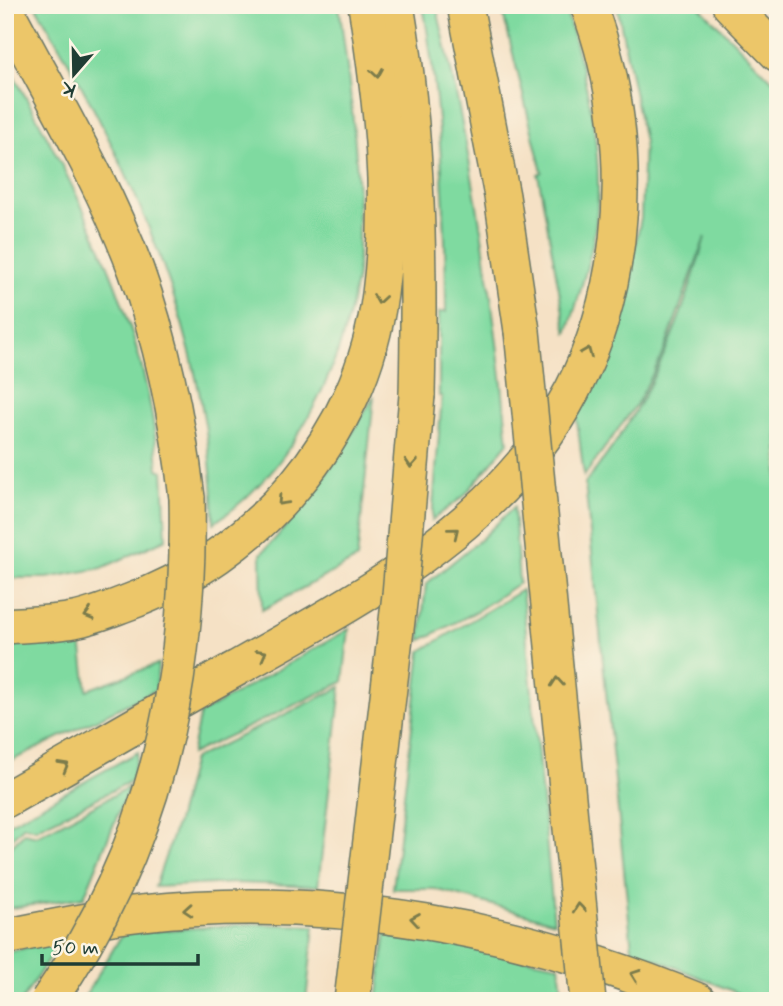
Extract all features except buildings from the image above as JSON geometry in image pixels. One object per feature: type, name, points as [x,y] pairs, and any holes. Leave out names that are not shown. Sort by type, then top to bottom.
[{"type":"highway","points":[[5,625],[75,620],[88,616],[159,591],[215,559],[279,504],[309,470],[331,434],[362,369],[372,337],[385,244],[384,137],[366,5]]},
{"type":"highway","points":[[352,1001],[400,595],[417,395],[418,215],[408,90],[396,5]]},
{"type":"highway","points":[[465,5],[496,160],[522,331],[588,1001]]},
{"type":"highway","points":[[5,800],[374,591],[469,520],[500,491],[543,440],[590,347],[607,295],[620,212],[620,166],[609,76],[588,5]]},
{"type":"highway","points":[[730,5],[778,54]]},
{"type":"highway","points":[[5,8],[84,157],[135,268],[166,366],[176,413],[187,498],[187,605],[177,682],[159,770],[124,868],[97,923],[48,1001]]},
{"type":"highway","points":[[5,937],[141,913],[223,907],[339,911],[404,917],[499,934],[626,972],[698,1001]]},
{"type":"green space","points":[[35,5],[339,5],[353,116],[358,200],[358,268],[349,316],[325,384],[309,417],[267,476],[242,501],[214,523],[209,454],[198,386],[181,319],[159,253],[102,125]]},
{"type":"green space","points":[[423,5],[436,5],[460,114],[488,278],[508,443],[464,496],[432,520],[442,396],[439,396],[439,312],[446,312],[446,273],[438,120]]},
{"type":"green space","points":[[501,5],[564,5],[587,90],[596,148],[597,206],[589,261],[567,334],[538,174],[542,172]]},
{"type":"green space","points":[[617,5],[698,5],[778,86],[778,1001],[756,1001],[632,949],[585,483],[626,427],[658,367],[684,304],[705,237],[663,354],[638,402],[584,476],[575,404],[602,358],[626,290],[641,218],[644,142]]},
{"type":"green space","points":[[5,60],[57,155],[104,257],[141,363],[152,416],[158,469],[163,471],[166,539],[102,568],[47,578],[5,578]]},
{"type":"green space","points":[[374,396],[357,559],[262,610],[261,554],[322,479]]},
{"type":"green space","points":[[514,507],[519,583],[474,613],[420,641],[426,584],[481,539]]},
{"type":"green space","points":[[522,590],[554,922],[435,889],[393,889],[421,651]]},
{"type":"green space","points":[[349,629],[343,682],[191,754],[200,714]]},
{"type":"green space","points":[[81,641],[87,690],[158,664],[156,690],[5,764],[5,642]]},
{"type":"green space","points":[[341,687],[318,886],[236,883],[155,887],[177,822],[193,759]]},
{"type":"green space","points":[[138,752],[131,781],[36,829],[24,826],[5,845],[5,826]]},
{"type":"green space","points":[[129,787],[84,897],[5,909],[5,852],[24,833],[37,836]]},
{"type":"green space","points":[[253,924],[314,926],[306,1001],[82,1001],[123,933]]},
{"type":"green space","points":[[386,932],[559,965],[563,1001],[377,1001]]},
{"type":"green space","points":[[61,939],[22,1001],[5,1001],[5,953]]}]
